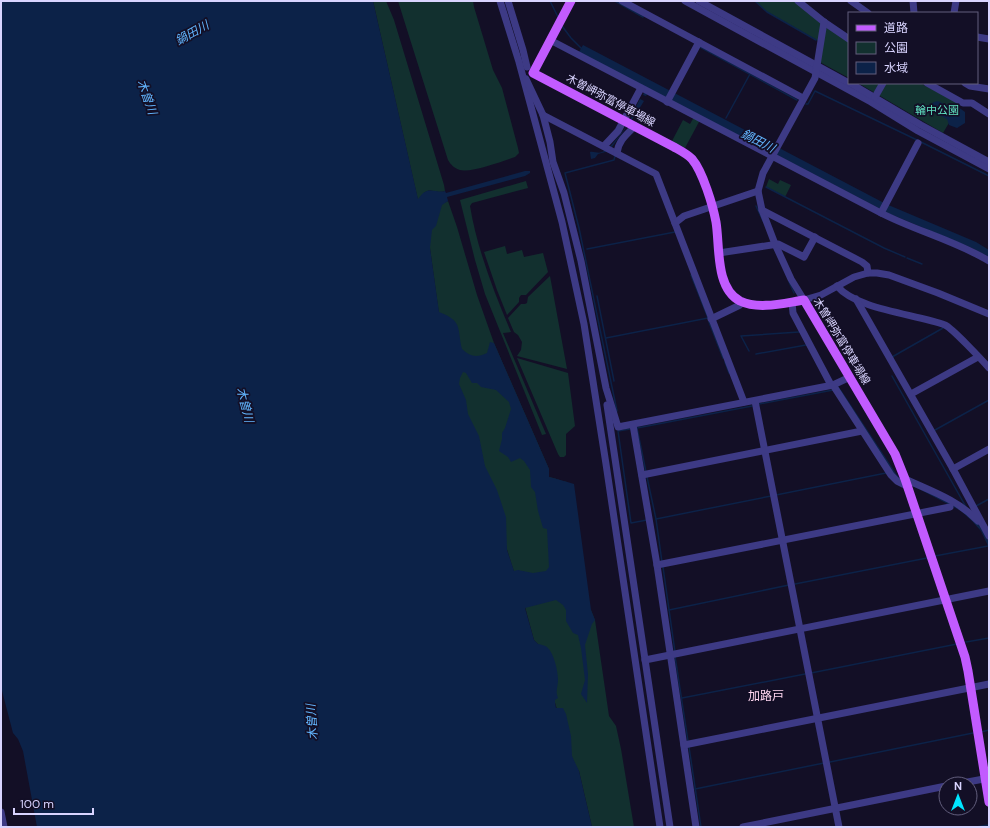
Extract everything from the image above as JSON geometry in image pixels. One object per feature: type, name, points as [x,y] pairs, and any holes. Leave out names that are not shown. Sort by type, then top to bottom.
[{"type":"main road","points":[[530,70],[550,40],[571,1]]},
{"type":"main road","name":"木曽岬弥富停車場線","points":[[530,70],[684,152],[692,160],[701,176],[712,207],[716,222],[723,282],[732,294],[741,301],[765,305],[804,300],[895,454],[906,482],[965,657],[987,778],[989,802]]},
{"type":"street","points":[[500,1],[519,62],[562,222],[584,324],[660,827]]},
{"type":"street","points":[[508,1],[530,70]]},
{"type":"street","points":[[622,1],[803,98]]},
{"type":"street","points":[[685,1],[848,83]]},
{"type":"street","points":[[699,1],[817,68],[918,131],[989,169]]},
{"type":"street","points":[[798,1],[824,22],[848,38]]},
{"type":"street","points":[[851,1],[867,12]]},
{"type":"street","points":[[913,1],[914,12]]},
{"type":"street","points":[[954,12],[956,1]]},
{"type":"street","points":[[824,22],[815,78],[772,156],[761,179],[758,191],[762,210],[791,279],[804,300],[821,295],[854,277],[868,273],[889,275],[989,314]]},
{"type":"street","points":[[978,37],[989,39]]},
{"type":"street","points":[[550,40],[901,223],[975,253],[989,262]]},
{"type":"street","points":[[668,101],[699,42]]},
{"type":"street","points":[[519,62],[530,70]]},
{"type":"street","points":[[519,62],[544,115],[553,162],[564,193],[581,260],[606,388],[670,827]]},
{"type":"street","points":[[851,84],[921,125],[989,162]]},
{"type":"street","points":[[875,97],[882,84]]},
{"type":"street","points":[[929,84],[963,103],[972,103],[989,114]]},
{"type":"street","points":[[967,84],[970,86],[989,89]]},
{"type":"street","points":[[610,149],[618,146],[623,139],[643,89]]},
{"type":"street","points":[[544,115],[656,174],[744,402]]},
{"type":"street","points":[[610,149],[615,136],[629,123]]},
{"type":"street","points":[[882,212],[918,143]]},
{"type":"street","points":[[674,223],[684,216],[758,191]]},
{"type":"street","points":[[762,210],[862,262],[867,266],[868,273]]},
{"type":"street","points":[[719,253],[778,244],[804,256],[815,238]]},
{"type":"street","points":[[837,286],[842,292],[870,305],[947,326],[989,368]]},
{"type":"street","points":[[856,299],[911,394],[988,533]]},
{"type":"street","points":[[711,319],[740,305],[741,301]]},
{"type":"street","points":[[792,302],[792,313],[862,431],[891,475],[897,481],[906,482],[958,504],[970,513],[988,533]]},
{"type":"street","points":[[911,394],[978,357]]},
{"type":"street","points":[[606,388],[618,427],[755,401],[834,384],[850,377]]},
{"type":"street","points":[[755,401],[839,827]]},
{"type":"street","points":[[633,424],[657,565],[696,827]]},
{"type":"street","points":[[642,475],[862,431]]},
{"type":"street","points":[[953,469],[989,449]]},
{"type":"street","points":[[657,565],[950,507]]},
{"type":"street","points":[[645,660],[989,591]]},
{"type":"street","points":[[684,745],[989,684]]},
{"type":"street","points":[[743,827],[938,788]]},
{"type":"street","points":[[1,812],[4,827]]},
{"type":"green space","points":[[373,1],[386,1],[394,20],[444,185],[445,191],[428,191],[418,200]]},
{"type":"green space","points":[[398,1],[473,1],[493,70],[502,88],[519,153],[515,157],[472,170],[460,170],[450,163]]},
{"type":"green space","points":[[755,1],[795,1],[848,41],[848,77],[816,60],[820,42],[767,12]]},
{"type":"green space","name":"輪中公園","points":[[860,84],[922,84],[960,104],[943,133]]},
{"type":"green space","points":[[694,117],[700,120],[685,148],[672,141],[683,120],[690,124]]},
{"type":"green space","points":[[769,179],[778,184],[780,180],[791,185],[785,197],[766,187]]},
{"type":"green space","points":[[526,181],[528,188],[472,203],[470,206],[477,238],[492,286],[511,332],[503,333],[546,434],[542,435],[485,294],[460,200]]},
{"type":"green space","points":[[448,201],[477,295],[494,343],[549,469],[549,477],[567,482],[559,569],[516,578],[444,350],[425,212]]},
{"type":"green space","points":[[505,246],[507,254],[522,250],[524,257],[543,253],[548,272],[526,295],[521,295],[519,302],[507,315],[484,252]]},
{"type":"green space","points":[[550,276],[567,369],[517,356],[521,350],[522,342],[518,335],[514,332],[508,318],[521,304],[527,303],[528,297]]},
{"type":"green space","points":[[517,358],[568,373],[575,426],[566,434],[566,455],[564,457],[560,457],[558,454]]},
{"type":"green space","points":[[545,594],[591,610],[595,620],[609,716],[616,726],[634,827],[592,827],[579,771],[572,761],[538,644],[534,640],[524,603]]},
{"type":"water","name":"木曽川","points":[[1,1],[373,1],[418,199],[427,191],[445,191],[446,193],[525,171],[530,171],[530,173],[525,176],[447,197],[448,201],[442,205],[436,226],[432,230],[430,248],[439,312],[447,315],[456,322],[462,349],[468,354],[474,356],[483,355],[487,353],[490,342],[494,343],[549,469],[549,477],[574,484],[591,610],[595,620],[592,624],[585,645],[588,674],[587,703],[581,694],[585,680],[578,635],[573,633],[566,621],[566,610],[563,605],[556,600],[525,608],[534,640],[538,644],[547,647],[552,653],[555,662],[558,680],[558,698],[555,700],[556,708],[563,708],[566,714],[571,736],[572,756],[579,771],[592,827],[37,827],[23,751],[18,739],[13,733],[1,687]],"holes":[[[463,372],[466,373],[472,383],[477,383],[481,387],[496,390],[509,402],[511,409],[502,433],[499,451],[508,457],[511,462],[520,458],[530,470],[531,487],[535,492],[543,528],[547,529],[549,567],[546,571],[533,573],[518,570],[514,571],[507,550],[506,517],[497,490],[485,466],[479,436],[468,414],[466,400],[459,384]]]},
{"type":"water","points":[[583,45],[886,204],[976,242],[989,250],[989,257],[972,248],[890,214],[650,89],[646,96],[643,95],[646,88],[579,52]]},
{"type":"water","points":[[640,99],[644,101],[609,151],[598,154],[595,158],[591,159],[590,152],[600,153],[610,147],[619,136],[630,120]]},
{"type":"water","points":[[938,101],[950,107],[958,107],[965,112],[965,123],[957,128],[949,125],[947,119],[935,113],[931,108],[933,103]]},
{"type":"water","points":[[834,381],[897,475],[900,478],[965,510],[980,525],[989,542],[989,548],[981,531],[961,511],[896,477],[837,389]]},
{"type":"waterway","name":"鍋田川","points":[[550,1],[558,17]]},
{"type":"waterway","points":[[615,1],[643,17]]},
{"type":"waterway","points":[[755,1],[767,12],[816,40]]},
{"type":"waterway","name":"鍋田川","points":[[562,26],[582,49]]},
{"type":"waterway","points":[[700,47],[797,100]]},
{"type":"waterway","points":[[726,118],[750,74]]},
{"type":"waterway","points":[[806,104],[808,104],[815,91],[917,140]]},
{"type":"waterway","points":[[921,142],[989,176]]},
{"type":"waterway","points":[[615,156],[614,160],[565,173],[579,228],[617,411]]},
{"type":"waterway","points":[[766,187],[884,248],[905,257]]},
{"type":"waterway","points":[[756,206],[763,221]]},
{"type":"waterway","points":[[587,249],[675,232]]},
{"type":"waterway","points":[[907,258],[922,264]]},
{"type":"waterway","points":[[691,275],[708,318]]},
{"type":"waterway","points":[[789,282],[794,293]]},
{"type":"waterway","points":[[597,296],[614,381]]},
{"type":"waterway","points":[[606,338],[708,318]]},
{"type":"waterway","points":[[709,322],[723,358]]},
{"type":"waterway","points":[[893,358],[892,357],[943,328]]},
{"type":"waterway","points":[[749,351],[741,336],[799,332]]},
{"type":"waterway","points":[[756,354],[806,345]]},
{"type":"waterway","points":[[725,362],[729,373]]},
{"type":"waterway","points":[[892,376],[966,507]]},
{"type":"waterway","points":[[759,404],[833,390]]},
{"type":"waterway","points":[[935,430],[989,400]]},
{"type":"waterway","points":[[646,472],[637,428],[752,406]]},
{"type":"waterway","points":[[630,429],[618,431],[631,523],[647,520]]},
{"type":"waterway","points":[[776,495],[886,473]]},
{"type":"waterway","points":[[647,477],[656,519],[662,562]]},
{"type":"waterway","points":[[656,519],[771,496]]},
{"type":"waterway","points":[[976,506],[989,499]]},
{"type":"waterway","points":[[935,556],[988,546]]},
{"type":"waterway","points":[[795,584],[927,558]]},
{"type":"waterway","points":[[663,567],[675,652]]},
{"type":"waterway","points":[[669,610],[789,585]]},
{"type":"waterway","points":[[966,642],[989,638]]},
{"type":"waterway","points":[[811,673],[957,644]]},
{"type":"waterway","points":[[675,656],[688,741]]},
{"type":"waterway","points":[[682,698],[805,674]]},
{"type":"waterway","points":[[981,732],[989,730]]},
{"type":"waterway","points":[[830,762],[973,733]]},
{"type":"waterway","points":[[689,747],[701,827]]},
{"type":"waterway","points":[[695,789],[824,763]]},
{"type":"waterway","points":[[976,827],[988,825]]},
{"type":"district","name":"加路戸","points":[[766,696]]}]
